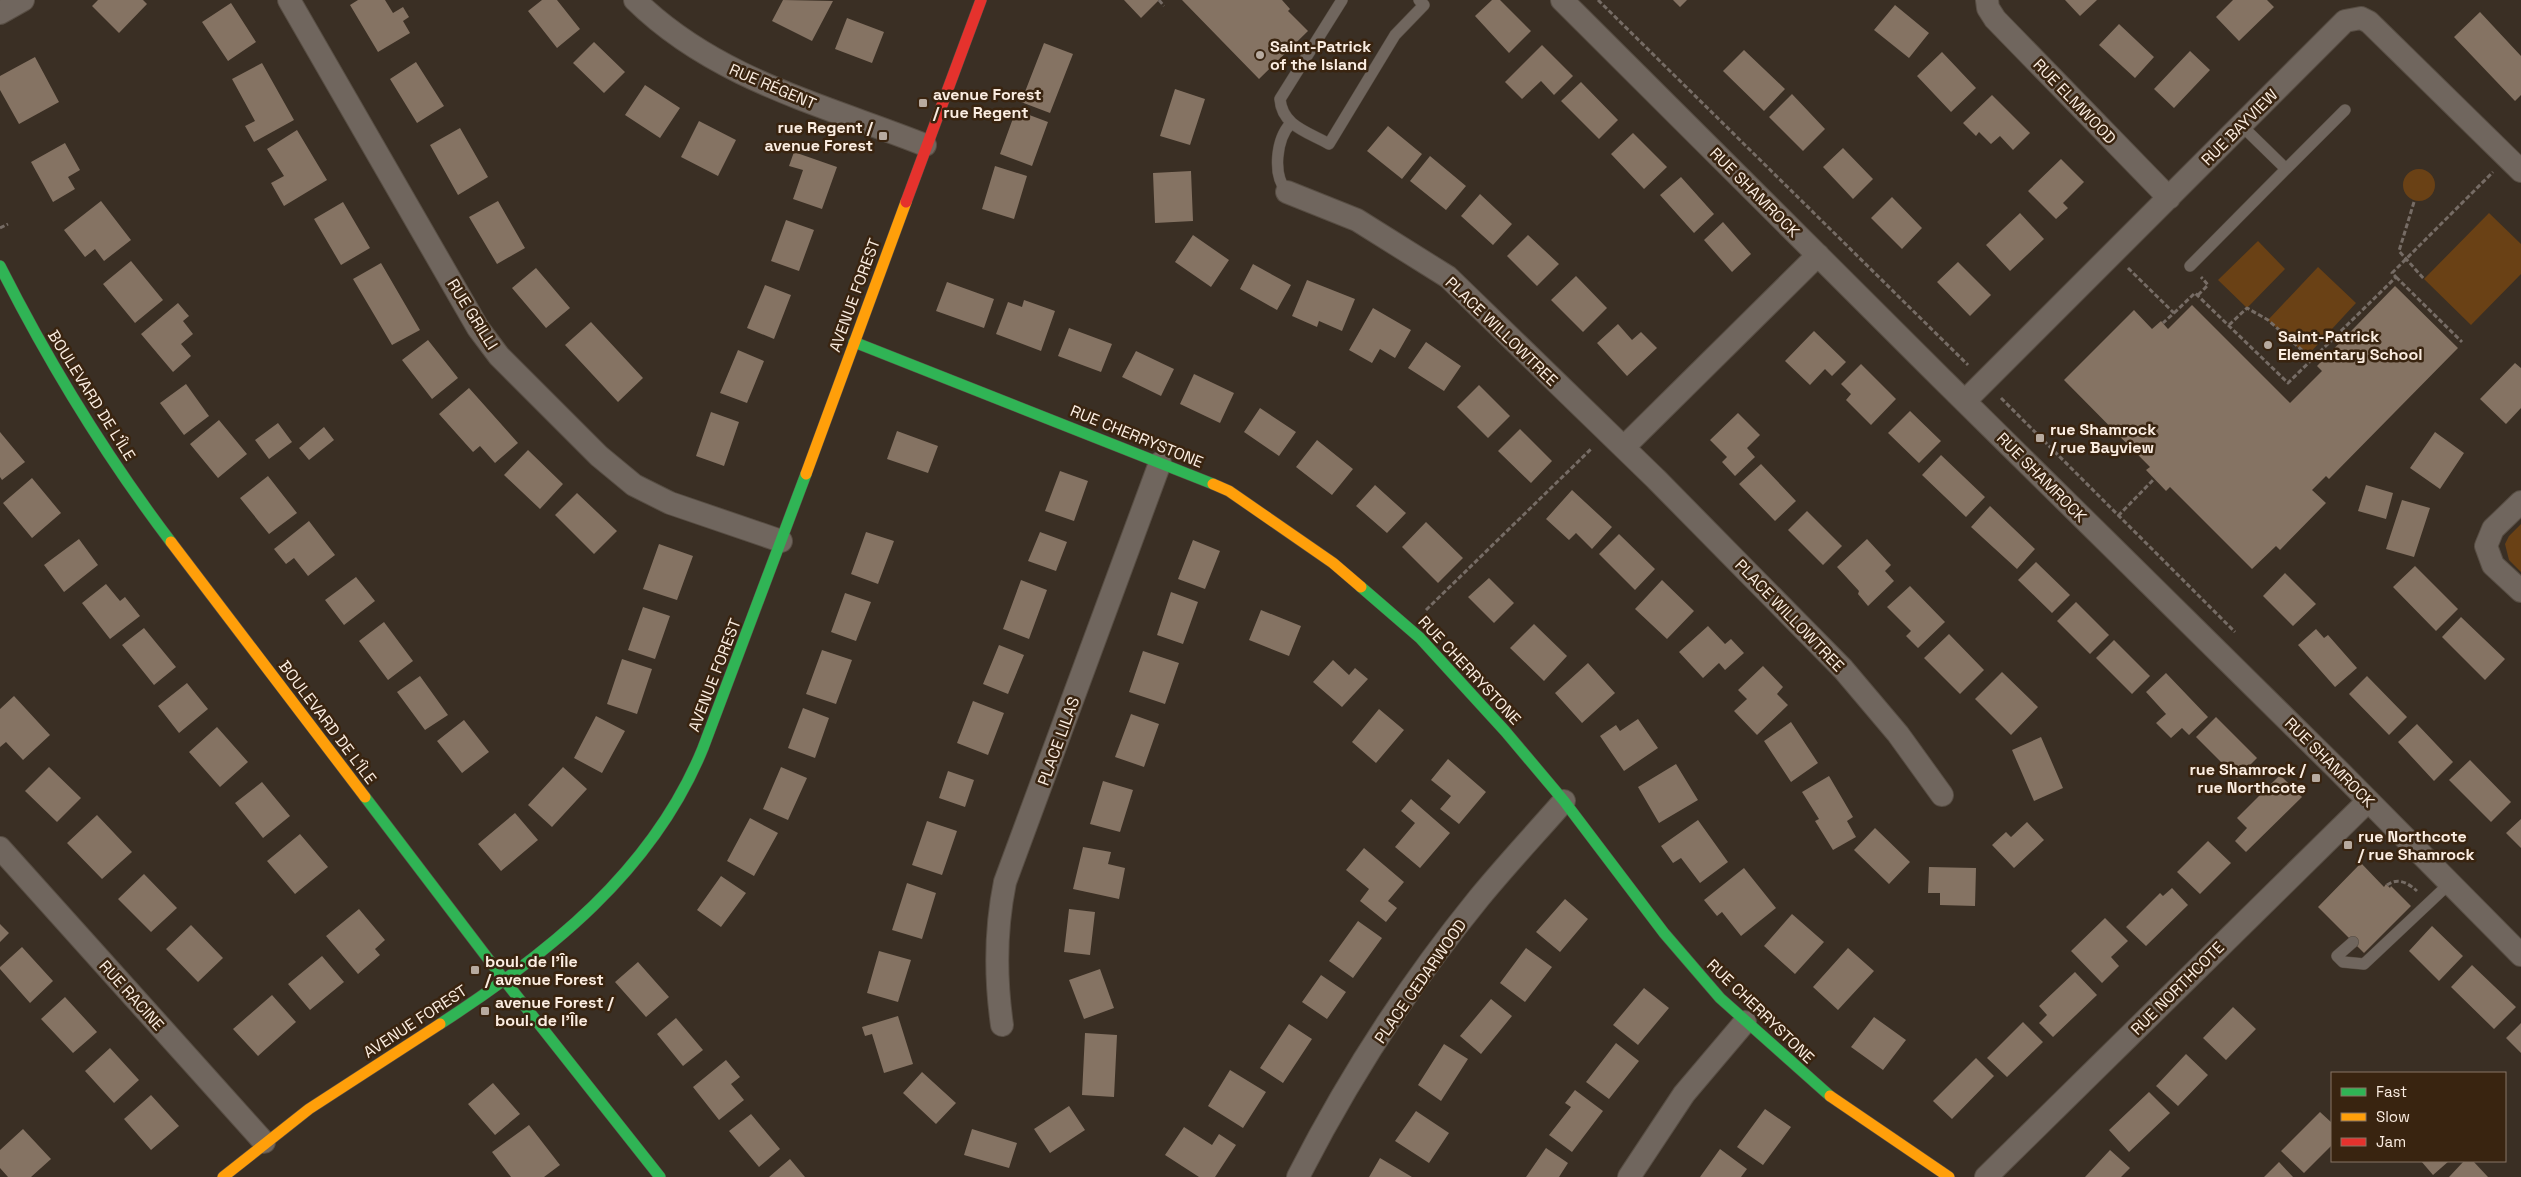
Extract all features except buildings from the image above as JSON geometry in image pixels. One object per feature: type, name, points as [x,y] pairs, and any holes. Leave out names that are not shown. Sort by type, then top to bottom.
[{"type":"street","points":[[0,13],[23,0]]},
{"type":"street","name":"RUE GRILLI","points":[[289,0],[478,328],[499,356],[599,456],[634,485],[670,503],[781,541]]},
{"type":"street","name":"RUE RÉGENT","points":[[635,0],[673,33],[730,69],[765,85],[926,145]]},
{"type":"street","name":"AVENUE FOREST","points":[[224,1177],[264,1142],[322,1100],[506,981],[551,946],[598,905],[635,864],[669,817],[688,783],[710,733],[981,0]]},
{"type":"street","name":"RUE ELMWOOD","points":[[1987,0],[1988,8],[1995,19],[2169,198]]},
{"type":"street","name":"RUE SHAMROCK","points":[[1567,2],[1818,255],[2521,955]]},
{"type":"street","name":"RUE BAYVIEW","points":[[1965,401],[2345,21],[2361,18],[2379,30],[2521,172]]},
{"type":"street","name":"PLACE WILLOWTREE","points":[[1287,192],[1356,220],[1448,277],[1624,447],[1844,669],[1898,734],[1942,795]]},
{"type":"street","points":[[1624,447],[1818,255]]},
{"type":"street","name":"BOULEVARD DE L'ÎLE","points":[[0,266],[63,382],[116,465],[153,518],[506,981],[660,1177]]},
{"type":"street","name":"RUE CHERRYSTONE","points":[[854,342],[1230,491],[1334,563],[1420,638],[1564,801],[1694,970],[1745,1022],[1809,1079],[1845,1107],[1948,1177]]},
{"type":"street","name":"PLACE LILAS","points":[[1002,1026],[996,984],[996,950],[999,913],[1005,882],[1160,463]]},
{"type":"street","points":[[2521,502],[2493,529],[2486,546],[2493,565],[2521,591]]},
{"type":"street","name":"PLACE CEDARWOOD","points":[[1298,1177],[1362,1065],[1441,946],[1480,897],[1564,801]]},
{"type":"street","name":"RUE NORTHCOTE","points":[[1986,1177],[2368,801]]},
{"type":"street","name":"RUE RACINE","points":[[0,848],[264,1142]]},
{"type":"street","points":[[1629,1177],[1684,1094],[1745,1022]]},
{"type":"lane","points":[[1342,0],[1280,99],[1281,112],[1291,123],[1330,144],[1395,36],[1424,5],[1419,0]]},
{"type":"lane","points":[[2190,266],[2345,110]]},
{"type":"lane","points":[[1287,192],[1280,182],[1279,148],[1285,129],[1291,123]]},
{"type":"lane","points":[[2241,125],[2286,169]]},
{"type":"lane","points":[[2353,942],[2337,956],[2342,962],[2364,964],[2450,883]]},
{"type":"path","points":[[1159,0],[1164,6]]},
{"type":"path","name":"RUE SHAMROCK","points":[[1598,0],[1974,371]]},
{"type":"path","points":[[2462,342],[2392,273],[2493,172]]},
{"type":"path","points":[[2414,202],[2399,252],[2424,279]]},
{"type":"path","points":[[0,228],[8,224]]},
{"type":"path","points":[[2127,266],[2174,313]]},
{"type":"path","points":[[2163,323],[2195,293],[2288,383],[2396,276]]},
{"type":"path","points":[[2229,325],[2247,308],[2268,320],[2312,359]]},
{"type":"path","points":[[2432,322],[2436,317]]},
{"type":"path","points":[[1425,611],[1594,446]]},
{"type":"path","points":[[2118,516],[2155,478]]},
{"type":"path","points":[[2387,885],[2392,881],[2401,881],[2420,893]]},
{"type":"shaded area","points":[[2419,169],[2430,174],[2435,185],[2430,196],[2419,201],[2408,196],[2403,185],[2408,174]]},
{"type":"shaded area","points":[[2489,213],[2521,244],[2521,274],[2471,325],[2424,279]]},
{"type":"shaded area","points":[[2258,241],[2285,269],[2247,308],[2218,280]]},
{"type":"shaded area","points":[[2318,267],[2356,303],[2307,356],[2268,320]]},
{"type":"shaded area","points":[[2521,524],[2521,572],[2509,560],[2505,544],[2509,536]]},
{"type":"traffic: fast","points":[[0,266],[38,338],[79,408],[123,476],[171,542]]},
{"type":"traffic: fast","points":[[854,342],[1213,484]]},
{"type":"traffic: fast","points":[[440,1024],[481,997],[558,938],[627,871],[656,833],[682,792],[703,748],[806,474]]},
{"type":"traffic: fast","points":[[1361,587],[1420,638],[1505,731],[1564,801],[1664,933],[1720,998],[1830,1096]]},
{"type":"traffic: fast","points":[[365,797],[505,981],[660,1177]]},
{"type":"traffic: slow","points":[[806,474],[906,202]]},
{"type":"traffic: slow","points":[[1213,484],[1229,491],[1333,563],[1361,587]]},
{"type":"traffic: slow","points":[[171,542],[365,797]]},
{"type":"traffic: slow","points":[[223,1177],[309,1109],[440,1024]]},
{"type":"traffic: slow","points":[[1830,1096],[1949,1177]]},
{"type":"traffic: jam","points":[[906,202],[981,0]]},
{"type":"place","name":"Saint-Patrick of the Island","points":[[1260,55]]},
{"type":"place","name":"avenue Forest / rue Regent","points":[[923,103]]},
{"type":"place","name":"rue Regent / avenue Forest","points":[[883,136]]},
{"type":"place","name":"Saint-Patrick Elementary School","points":[[2268,345]]},
{"type":"place","name":"rue Shamrock / rue Bayview","points":[[2040,438]]},
{"type":"place","name":"rue Shamrock / rue Northcote","points":[[2316,778]]},
{"type":"place","name":"rue Northcote / rue Shamrock","points":[[2348,845]]},
{"type":"place","name":"boul. de l'Île / avenue Forest","points":[[475,970]]},
{"type":"place","name":"avenue Forest / boul. de l'Île","points":[[485,1011]]}]
